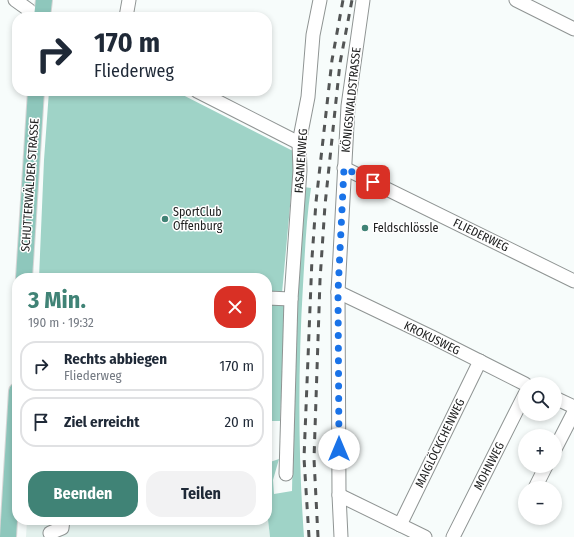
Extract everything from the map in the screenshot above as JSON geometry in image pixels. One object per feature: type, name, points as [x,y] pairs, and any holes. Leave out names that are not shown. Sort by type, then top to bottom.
[{"type":"main road","points":[[43,12],[44,0]]},
{"type":"main road","name":"SCHUTTERWÄLDER STRASSE","points":[[24,273],[36,96]]},
{"type":"main road","points":[[8,537],[12,472]]},
{"type":"street","points":[[17,0],[30,12]]},
{"type":"street","points":[[127,12],[130,0]]},
{"type":"street","name":"FASANENWEG","points":[[286,474],[291,299],[300,170],[300,143],[308,97],[312,35],[320,0]]},
{"type":"street","name":"KÖNIGSWALDSTRASSE","points":[[341,537],[339,495],[338,292],[348,106],[363,0]]},
{"type":"street","points":[[516,0],[574,29]]},
{"type":"street","points":[[207,96],[300,143]]},
{"type":"street","name":"FLIEDERWEG","points":[[344,168],[574,281]]},
{"type":"street","name":"KROKUSWEG","points":[[338,292],[518,380]]},
{"type":"street","points":[[272,298],[291,299]]},
{"type":"street","name":"MAIGLÖCKCHENWEG","points":[[400,525],[480,361]]},
{"type":"street","points":[[562,401],[574,407]]},
{"type":"street","name":"MOHNWEG","points":[[453,537],[518,408]]},
{"type":"street","points":[[562,435],[574,412]]},
{"type":"street","points":[[339,495],[425,537]]},
{"type":"street","points":[[50,530],[62,528],[62,525]]},
{"type":"shaded area","points":[[27,525],[269,525],[270,537],[26,537]]},
{"type":"green space","name":"SportClub Offenburg","points":[[49,96],[185,96],[295,152],[282,293],[272,293],[272,273],[39,273],[44,160]]},
{"type":"green space","points":[[304,187],[311,188],[305,249],[301,316],[300,442],[304,537],[270,537],[269,525],[272,525],[272,461],[279,459],[273,480],[274,494],[292,491],[295,338]]},
{"type":"green space","points":[[272,304],[281,304],[285,307],[280,421],[272,421]]},
{"type":"railway","points":[[309,537],[304,458],[312,258],[316,202],[332,60],[343,0]]},
{"type":"railway","points":[[318,537],[314,459],[320,280],[325,205],[340,63],[352,0]]},
{"type":"place","name":"SportClub Offenburg","points":[[165,219]]},
{"type":"place","name":"Feldschlössle","points":[[365,228]]},
{"type":"route","points":[[339,449],[338,292],[344,168],[373,182]]}]
